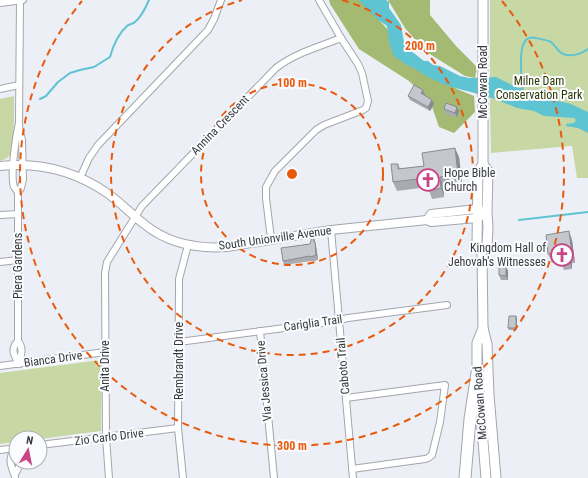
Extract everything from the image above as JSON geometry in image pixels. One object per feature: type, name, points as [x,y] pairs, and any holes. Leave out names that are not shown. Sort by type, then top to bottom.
[{"type":"highway","points":[[465,478],[470,419],[477,373]]},
{"type":"main road","name":"McCowan Road","points":[[483,0],[482,164],[478,172],[477,245],[482,253],[483,328],[487,344],[488,395],[496,478]]},
{"type":"main road","name":"McCowan Road","points":[[482,164],[488,171],[487,246],[482,253]]},
{"type":"main road","name":"McCowan Road","points":[[483,328],[477,343],[477,373],[486,478]]},
{"type":"street","points":[[0,3],[22,0]]},
{"type":"street","name":"Piera Gardens","points":[[19,364],[22,354],[22,345],[18,341],[18,192],[21,188],[23,179],[22,140],[19,123],[22,0]]},
{"type":"street","points":[[80,178],[89,158],[98,145],[208,30],[221,0]]},
{"type":"street","points":[[272,239],[266,193],[268,182],[275,171],[316,130],[324,125],[363,110],[367,105],[362,73],[358,64],[319,0]]},
{"type":"street","name":"Annina Crescent","points":[[111,255],[142,206],[276,68],[296,56],[341,38]]},
{"type":"street","points":[[0,89],[19,85]]},
{"type":"street","name":"Piera Gardens","points":[[18,192],[14,187],[13,178],[15,139],[19,123]]},
{"type":"street","name":"South Unionville Avenue","points":[[0,166],[23,164],[54,169],[80,178],[107,193],[147,227],[165,237],[188,245],[210,248],[331,230],[427,220],[432,214],[487,213]]},
{"type":"street","points":[[0,215],[18,214]]},
{"type":"street","name":"Caboto Trail","points":[[331,230],[353,478]]},
{"type":"street","name":"Rembrandt Drive","points":[[183,478],[178,428],[179,283],[188,245]]},
{"type":"street","name":"Anita Drive","points":[[109,478],[106,437],[105,273],[107,262],[111,255]]},
{"type":"street","points":[[0,262],[18,260]]},
{"type":"street","name":"Cariglia Trail","points":[[179,342],[447,305]]},
{"type":"street","name":"Via Jessica Drive","points":[[260,331],[274,478]]},
{"type":"street","name":"Bianca Drive","points":[[0,366],[105,352]]},
{"type":"street","points":[[346,398],[445,385],[440,422],[432,455],[425,459],[352,469]]},
{"type":"street","name":"Zio Carlo Drive","points":[[48,444],[178,428]]},
{"type":"green space","points":[[329,0],[367,0],[379,20],[391,33],[434,72],[457,89],[474,96],[475,112],[454,133],[439,127],[430,101],[409,81],[359,49],[330,4]]},
{"type":"green space","points":[[388,0],[430,0],[430,15],[456,46],[477,67],[475,78],[465,76],[425,51],[405,28]]},
{"type":"green space","name":"Milne Dam Conservation Park","points":[[490,0],[588,0],[588,178],[577,178],[572,146],[491,153]]},
{"type":"green space","points":[[14,96],[12,150],[9,157],[0,161],[0,99]]},
{"type":"green space","points":[[100,360],[102,363],[101,431],[48,438],[48,430],[8,430],[8,443],[0,444],[0,373]]},
{"type":"water","points":[[359,0],[386,0],[389,2],[389,8],[401,25],[406,47],[424,61],[428,61],[433,65],[440,66],[460,76],[469,78],[496,77],[518,88],[523,86],[524,91],[531,96],[571,104],[588,112],[588,133],[578,128],[566,126],[566,124],[574,123],[576,120],[574,118],[544,116],[534,111],[517,108],[495,99],[443,84],[407,65],[394,56],[389,43],[387,26],[377,19]]},
{"type":"building","points":[[414,85],[423,90],[421,93],[432,100],[428,107],[408,96]]},
{"type":"building","points":[[446,103],[457,107],[455,113],[444,109]]},
{"type":"building","points":[[455,148],[458,174],[440,177],[441,188],[429,191],[426,178],[393,182],[391,164],[398,164],[398,169],[424,166],[422,153]]},
{"type":"building","points":[[569,231],[572,254],[568,254],[569,260],[561,262],[560,255],[556,256],[556,253],[548,254],[546,235]]},
{"type":"building","points":[[313,234],[316,255],[283,261],[281,248],[310,244]]},
{"type":"building","points":[[499,267],[506,267],[506,276],[499,275]]},
{"type":"building","points":[[509,316],[516,316],[516,328],[508,328]]},
{"type":"waterway","points":[[40,99],[46,96],[58,82],[70,73],[94,67],[110,57],[118,36],[128,25],[137,20],[149,0]]},
{"type":"waterway","points":[[522,86],[522,47],[525,41],[529,38],[536,38],[551,42],[562,54],[565,55],[576,55],[588,49]]},
{"type":"waterway","points":[[519,220],[588,212]]},
{"type":"place","name":"Hope Bible Church","points":[[428,180]]},
{"type":"place","name":"Kingdom Hall of Jehovah's Witnesses","points":[[562,255]]}]
